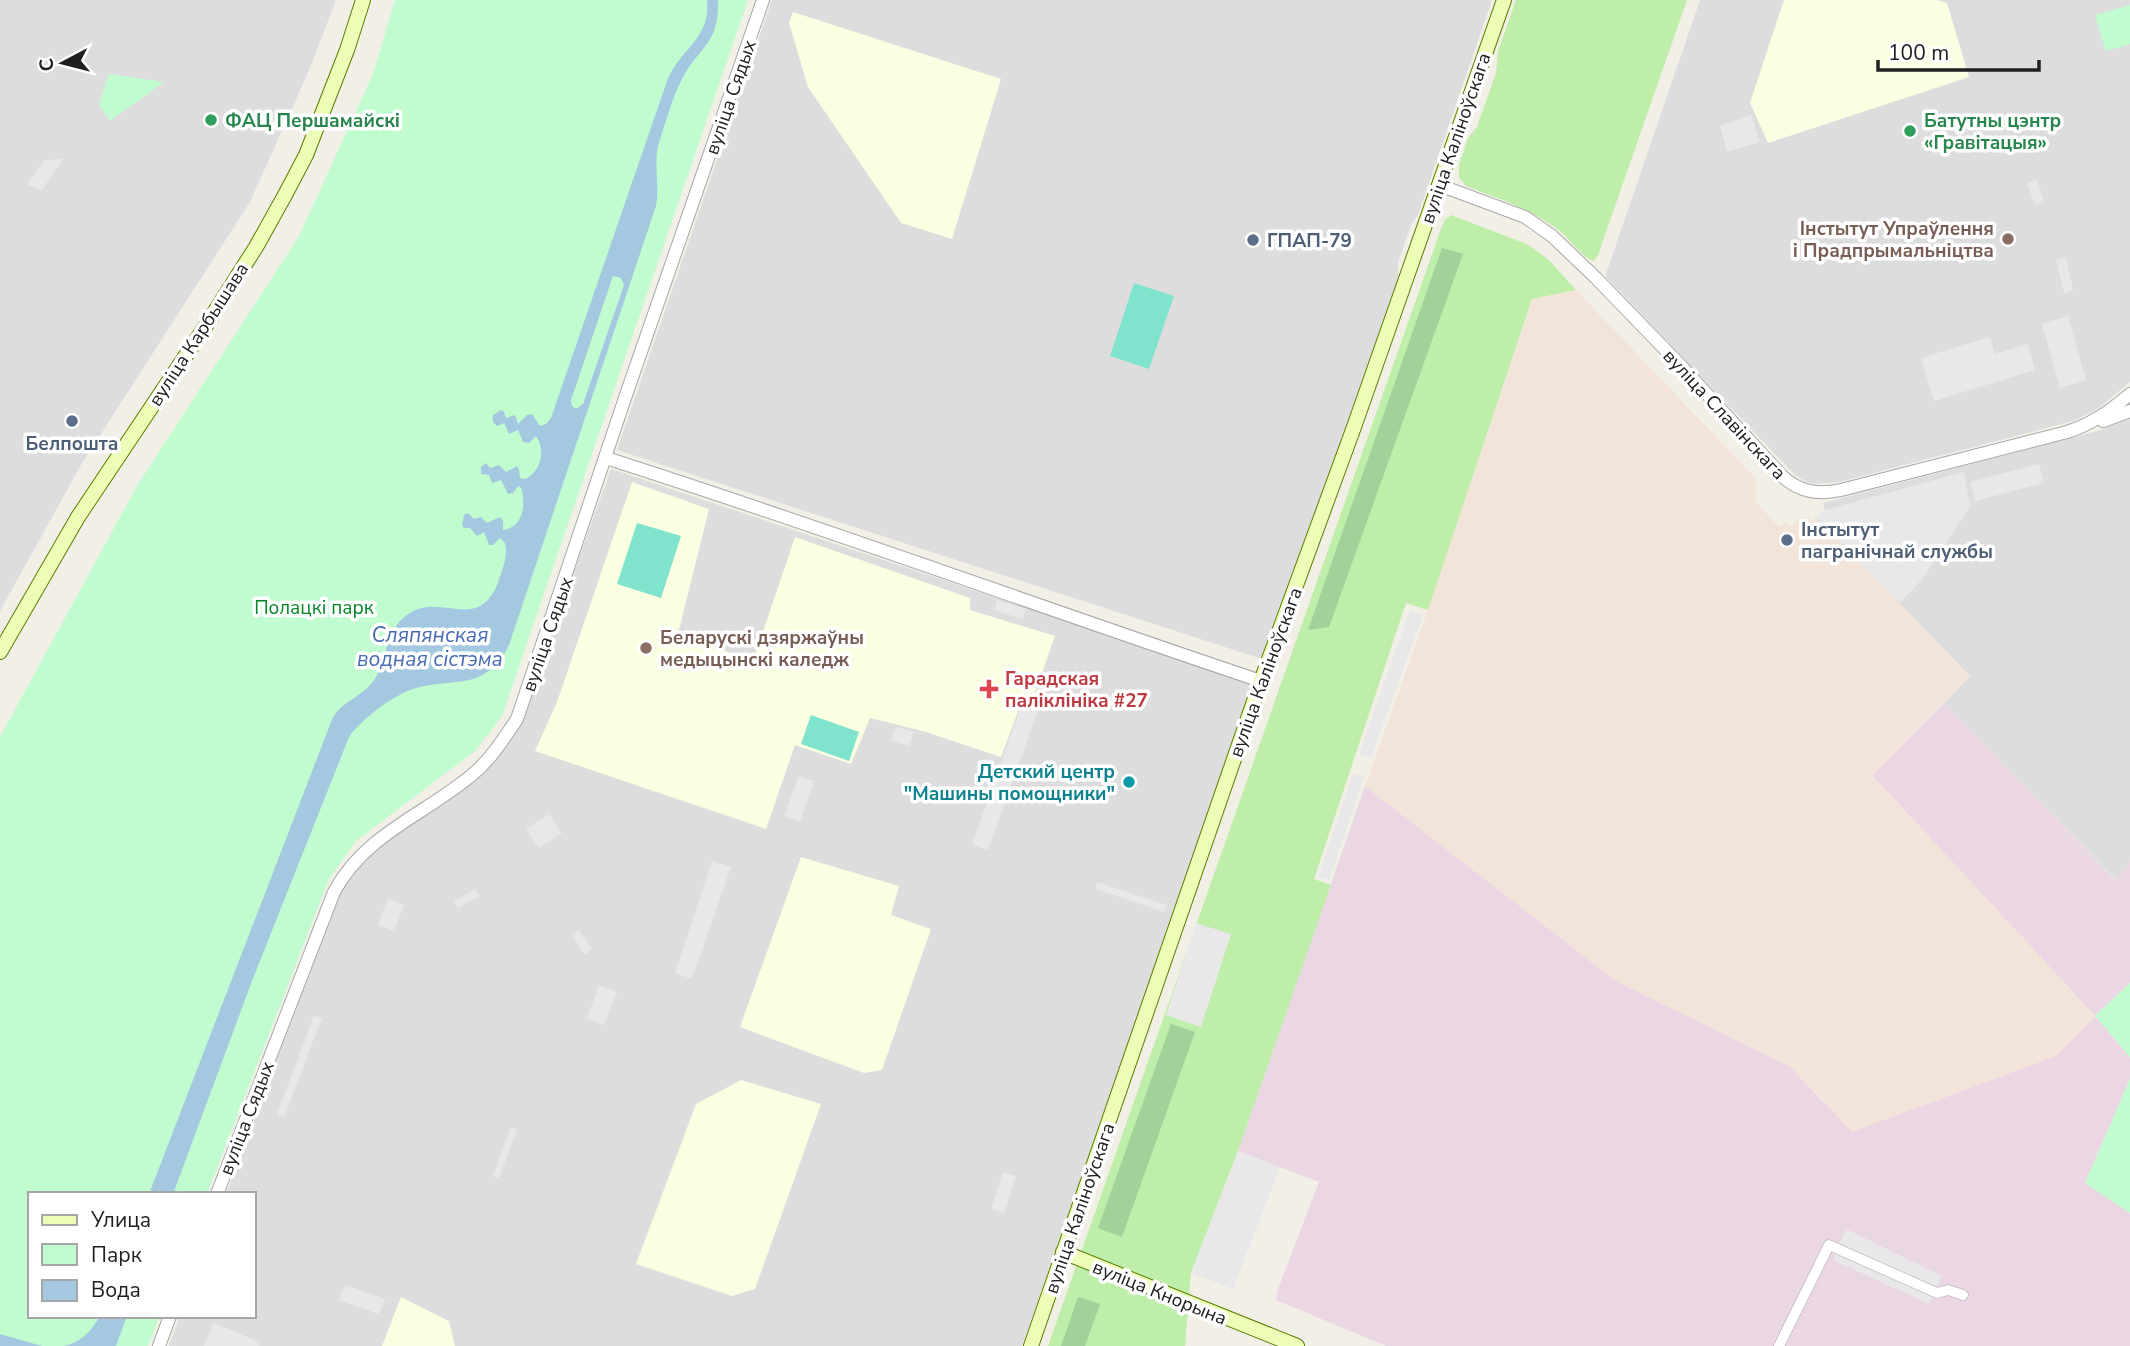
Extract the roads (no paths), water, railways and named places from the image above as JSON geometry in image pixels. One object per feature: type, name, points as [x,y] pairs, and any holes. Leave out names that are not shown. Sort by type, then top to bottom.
[{"type":"main road","name":"вуліца Карбышава","points":[[0,652],[78,517],[256,247],[285,195],[314,136],[348,50],[363,0]]},
{"type":"main road","name":"вуліца Каліноўскага","points":[[1031,1346],[1261,681],[1354,427],[1504,0]]},
{"type":"main road","name":"вуліца Кнорына","points":[[1063,1252],[1297,1346]]},
{"type":"street","name":"вуліца Сядых","points":[[218,1192],[334,892],[343,875],[365,850],[474,773],[499,746],[517,719],[626,395],[764,0]]},
{"type":"street","name":"вуліца Славінскага","points":[[1439,185],[1525,218],[1552,236],[1683,368],[1781,475],[1799,489],[1819,493],[1841,490],[2086,426],[2130,394]]},
{"type":"street","points":[[2086,426],[2130,411]]},
{"type":"street","points":[[606,458],[1261,681]]},
{"type":"street","points":[[1779,1346],[1829,1245],[1937,1293],[1948,1290],[1963,1295]]},
{"type":"street","points":[[159,1346],[169,1318]]},
{"type":"water","name":"Сляпянская водная сістэма","points":[[707,0],[718,0],[711,37],[681,81],[659,142],[656,206],[509,645],[491,669],[481,676],[460,682],[420,687],[401,694],[371,714],[349,737],[252,981],[174,1192],[150,1192],[333,717],[372,683],[394,629],[407,615],[432,607],[470,609],[481,606],[491,597],[505,557],[505,543],[500,538],[493,545],[489,545],[484,532],[477,536],[470,528],[464,528],[464,515],[468,513],[474,519],[481,517],[487,523],[500,517],[503,530],[510,528],[522,514],[521,488],[518,486],[513,493],[508,494],[501,480],[492,483],[489,475],[481,474],[481,467],[486,463],[490,468],[499,465],[506,472],[517,466],[520,478],[525,479],[535,471],[541,454],[536,436],[529,443],[523,442],[518,430],[509,434],[504,423],[498,426],[494,423],[493,415],[501,410],[506,418],[515,415],[518,424],[532,414],[540,426],[551,418],[667,81],[679,60],[700,35]],"holes":[[[613,276],[621,278],[624,285],[583,404],[576,409],[571,400]]]},
{"type":"water","points":[[99,1318],[126,1318],[116,1346],[64,1346],[76,1342]]},
{"type":"water","points":[[0,1334],[42,1346],[0,1346]]},
{"type":"place","name":"ФАЦ Першамайскі","points":[[211,120]]},
{"type":"place","name":"Батутны цэнтр «Гравітацыя»","points":[[1910,131]]},
{"type":"place","name":"Інстытут Упраўлення і Прадпрымальніцтва","points":[[2008,239]]},
{"type":"place","name":"ГПАП-79","points":[[1253,240]]},
{"type":"place","name":"Белпошта","points":[[72,421]]},
{"type":"place","name":"Інстытут пагранічнай службы","points":[[1787,540]]},
{"type":"place","name":"Беларускі дзяржаўны медыцынскі каледж","points":[[646,648]]},
{"type":"place","name":"Гарадская паліклініка #27","points":[[989,689]]},
{"type":"place","name":"Детский центр \"Машины помощники\"","points":[[1129,782]]},
{"type":"park label","name":"Полацкі парк","points":[[314,607]]}]
